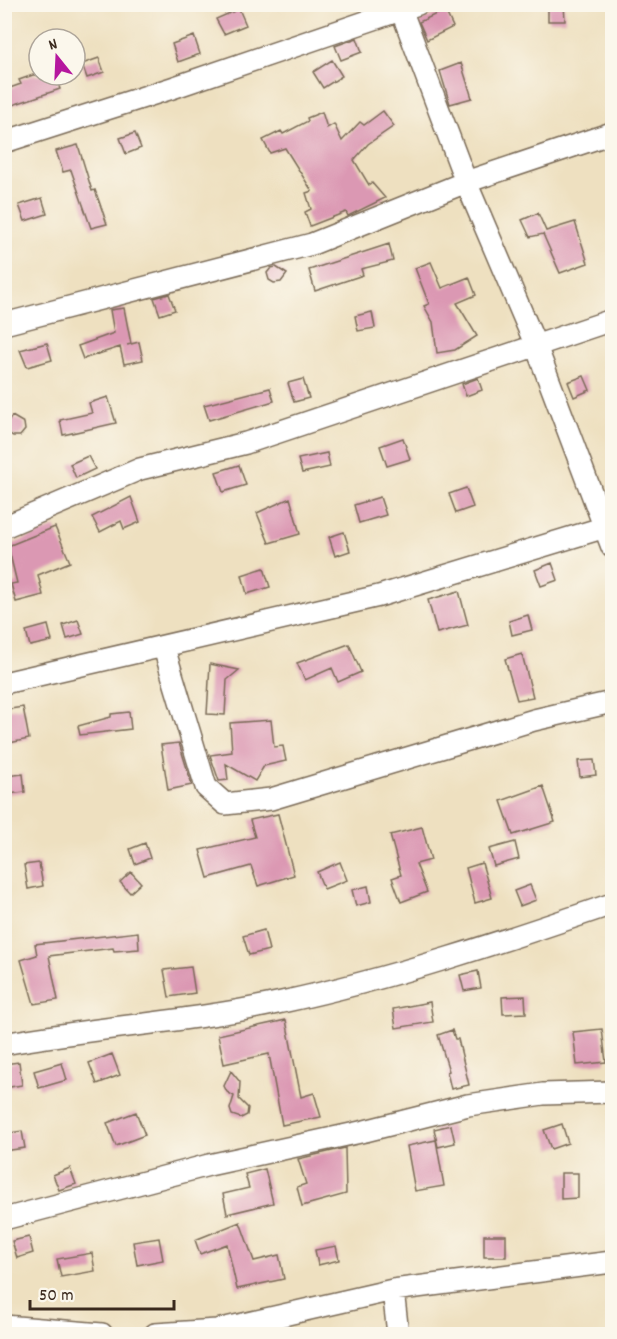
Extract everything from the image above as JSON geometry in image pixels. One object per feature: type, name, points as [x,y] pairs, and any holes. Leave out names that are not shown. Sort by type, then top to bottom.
[{"type":"street","points":[[4,141],[172,88],[406,6],[466,182],[536,346],[610,533],[379,596],[164,648],[4,683]]},
{"type":"street","points":[[4,324],[312,244],[466,182],[612,133]]},
{"type":"street","points":[[4,527],[140,469],[246,443],[612,320]]},
{"type":"street","points":[[164,648],[206,787],[225,804],[272,800],[534,720],[612,702]]},
{"type":"street","points":[[4,1044],[64,1033],[176,1021],[283,1002],[480,949],[612,904]]},
{"type":"street","points":[[4,1219],[209,1165],[365,1131],[468,1105],[543,1094],[612,1092]]},
{"type":"street","points":[[155,1335],[217,1330],[393,1290],[612,1262]]},
{"type":"street","points":[[393,1290],[398,1335]]},
{"type":"street","points":[[4,1326],[102,1335]]},
{"type":"building","points":[[548,4],[564,4],[565,21],[548,21]]},
{"type":"building","points":[[239,9],[246,25],[224,34],[216,19]]},
{"type":"building","points":[[445,10],[453,27],[427,40],[419,22]]},
{"type":"building","points":[[194,36],[200,54],[178,62],[172,44]]},
{"type":"building","points":[[357,38],[362,52],[341,60],[335,46]]},
{"type":"building","points":[[99,58],[104,72],[87,78],[87,62]]},
{"type":"building","points":[[332,60],[342,76],[323,88],[313,72]]},
{"type":"building","points":[[461,63],[472,98],[450,104],[440,71]]},
{"type":"building","points":[[27,77],[27,87],[59,87],[60,89],[4,108],[4,90],[21,84],[19,80]]},
{"type":"building","points":[[383,111],[394,126],[368,144],[354,160],[369,185],[372,183],[385,198],[348,216],[346,212],[310,226],[305,212],[311,209],[306,193],[312,191],[285,148],[270,153],[263,140],[281,131],[283,134],[308,121],[307,118],[322,112],[327,128],[334,124],[342,141],[360,122],[364,125]]},
{"type":"building","points":[[135,133],[141,148],[126,154],[120,138]]},
{"type":"building","points":[[78,145],[92,191],[95,190],[107,224],[91,228],[71,170],[63,172],[56,151]]},
{"type":"building","points":[[42,198],[47,214],[25,221],[19,205]]},
{"type":"building","points":[[538,213],[546,231],[575,222],[588,263],[560,273],[543,234],[530,237],[522,220]]},
{"type":"building","points":[[389,244],[393,261],[361,269],[363,275],[315,291],[309,270]]},
{"type":"building","points":[[431,262],[442,288],[469,277],[476,295],[457,303],[477,336],[455,350],[437,353],[433,322],[424,306],[429,304],[415,268]]},
{"type":"building","points":[[276,267],[287,274],[281,282],[274,283],[269,280],[267,273],[271,268]]},
{"type":"building","points":[[169,294],[175,310],[160,315],[154,298]]},
{"type":"building","points":[[124,308],[131,344],[139,342],[143,360],[124,364],[120,347],[83,359],[78,346],[114,333],[110,310]]},
{"type":"building","points":[[372,312],[375,328],[358,331],[355,316]]},
{"type":"building","points":[[47,343],[52,360],[27,367],[20,350]]},
{"type":"building","points":[[584,376],[590,390],[574,397],[568,382]]},
{"type":"building","points":[[478,378],[482,390],[466,396],[462,384]]},
{"type":"building","points":[[303,379],[309,398],[294,402],[288,383]]},
{"type":"building","points":[[270,388],[274,401],[209,420],[204,405]]},
{"type":"building","points":[[108,397],[116,423],[63,435],[60,420],[92,413],[89,403]]},
{"type":"building","points":[[12,416],[24,423],[25,430],[20,436],[13,436],[7,432],[6,425]]},
{"type":"building","points":[[403,438],[410,459],[387,466],[380,446]]},
{"type":"building","points":[[327,453],[330,467],[302,473],[298,459]]},
{"type":"building","points":[[88,456],[95,469],[76,478],[70,464]]},
{"type":"building","points":[[239,465],[246,485],[223,492],[216,472]]},
{"type":"building","points":[[466,488],[473,507],[456,513],[449,494]]},
{"type":"building","points":[[131,497],[140,522],[124,529],[121,521],[100,532],[92,517]]},
{"type":"building","points":[[380,497],[386,515],[359,523],[354,505]]},
{"type":"building","points":[[290,498],[300,534],[269,543],[257,513]]},
{"type":"building","points":[[55,527],[70,562],[38,575],[43,595],[16,602],[11,584],[17,583],[8,546]]},
{"type":"building","points":[[344,532],[350,551],[335,556],[329,537]]},
{"type":"building","points":[[552,563],[558,580],[541,586],[535,570]]},
{"type":"building","points":[[264,568],[270,587],[247,594],[242,575]]},
{"type":"building","points":[[459,591],[468,625],[437,633],[428,600]]},
{"type":"building","points":[[528,615],[532,630],[512,635],[509,621]]},
{"type":"building","points":[[78,620],[83,634],[67,639],[63,625]]},
{"type":"building","points":[[48,625],[52,641],[30,646],[26,631]]},
{"type":"building","points":[[349,644],[361,672],[338,682],[332,668],[305,680],[297,663]]},
{"type":"building","points":[[522,654],[533,697],[517,700],[505,659]]},
{"type":"building","points":[[210,664],[239,670],[227,680],[225,715],[207,714]]},
{"type":"building","points":[[23,707],[29,739],[4,744],[4,710]]},
{"type":"building","points":[[129,712],[131,729],[80,735],[78,726],[111,717],[111,714]]},
{"type":"building","points":[[271,720],[274,747],[283,746],[286,761],[264,766],[255,781],[226,764],[228,780],[219,781],[210,755],[232,752],[230,723]]},
{"type":"building","points":[[179,743],[192,785],[168,790],[161,745]]},
{"type":"building","points":[[594,760],[596,775],[580,777],[578,761]]},
{"type":"building","points":[[23,774],[25,792],[8,794],[6,776]]},
{"type":"building","points":[[543,786],[555,822],[513,835],[501,801]]},
{"type":"building","points":[[278,814],[294,875],[258,886],[251,866],[208,878],[200,850],[255,837],[250,820]]},
{"type":"building","points":[[422,827],[431,860],[416,864],[427,892],[401,902],[392,878],[401,875],[390,835]]},
{"type":"building","points":[[515,842],[519,859],[494,866],[489,849]]},
{"type":"building","points":[[145,843],[150,858],[135,864],[130,849]]},
{"type":"building","points":[[340,862],[347,880],[324,889],[317,872]]},
{"type":"building","points":[[39,863],[43,886],[28,889],[24,865]]},
{"type":"building","points":[[482,863],[492,898],[475,903],[466,868]]},
{"type":"building","points":[[131,872],[141,883],[130,893],[120,882]]},
{"type":"building","points":[[530,885],[536,900],[520,906],[514,891]]},
{"type":"building","points":[[368,886],[371,902],[356,906],[352,890]]},
{"type":"building","points":[[264,930],[269,950],[249,955],[243,936]]},
{"type":"building","points":[[138,932],[139,949],[114,951],[113,948],[49,956],[58,1000],[34,1004],[21,960],[37,955],[35,944]]},
{"type":"building","points":[[191,967],[195,993],[169,997],[164,970]]},
{"type":"building","points":[[478,971],[481,988],[464,991],[460,975]]},
{"type":"building","points":[[525,996],[526,1013],[503,1014],[502,997]]},
{"type":"building","points":[[430,1002],[433,1022],[396,1028],[393,1009]]},
{"type":"building","points":[[286,1020],[301,1097],[314,1093],[321,1117],[282,1125],[269,1054],[224,1064],[218,1035]]},
{"type":"building","points":[[602,1029],[606,1062],[577,1065],[573,1032]]},
{"type":"building","points":[[452,1030],[455,1039],[458,1039],[469,1085],[451,1089],[447,1072],[449,1071],[438,1035]]},
{"type":"building","points":[[112,1054],[120,1075],[97,1084],[89,1063]]},
{"type":"building","points":[[19,1062],[22,1085],[4,1088],[4,1064]]},
{"type":"building","points":[[62,1063],[67,1080],[39,1088],[34,1071]]},
{"type":"building","points":[[231,1071],[240,1082],[239,1099],[248,1108],[247,1115],[241,1118],[232,1115],[230,1109],[234,1096],[227,1092],[224,1086]]},
{"type":"building","points":[[136,1112],[145,1135],[116,1146],[107,1123]]},
{"type":"building","points":[[562,1124],[568,1143],[551,1149],[544,1130]]},
{"type":"building","points":[[451,1125],[455,1143],[438,1147],[434,1129]]},
{"type":"building","points":[[22,1131],[25,1148],[4,1151],[4,1134]]},
{"type":"building","points":[[436,1140],[444,1186],[415,1191],[407,1146]]},
{"type":"building","points":[[345,1148],[346,1194],[302,1206],[297,1187],[306,1184],[298,1159]]},
{"type":"building","points":[[70,1168],[76,1184],[59,1190],[53,1175]]},
{"type":"building","points":[[265,1169],[273,1203],[227,1214],[223,1194],[249,1188],[245,1174]]},
{"type":"building","points":[[561,1173],[578,1173],[578,1198],[561,1199]]},
{"type":"building","points":[[240,1222],[254,1261],[279,1255],[284,1279],[237,1289],[227,1244],[200,1254],[195,1240]]},
{"type":"building","points":[[484,1235],[506,1235],[506,1257],[484,1257]]},
{"type":"building","points":[[29,1237],[33,1253],[17,1258],[12,1241]]},
{"type":"building","points":[[159,1238],[163,1260],[137,1265],[133,1242]]},
{"type":"building","points":[[336,1246],[339,1260],[318,1265],[315,1250]]},
{"type":"building","points":[[92,1253],[95,1271],[61,1277],[57,1259]]}]
